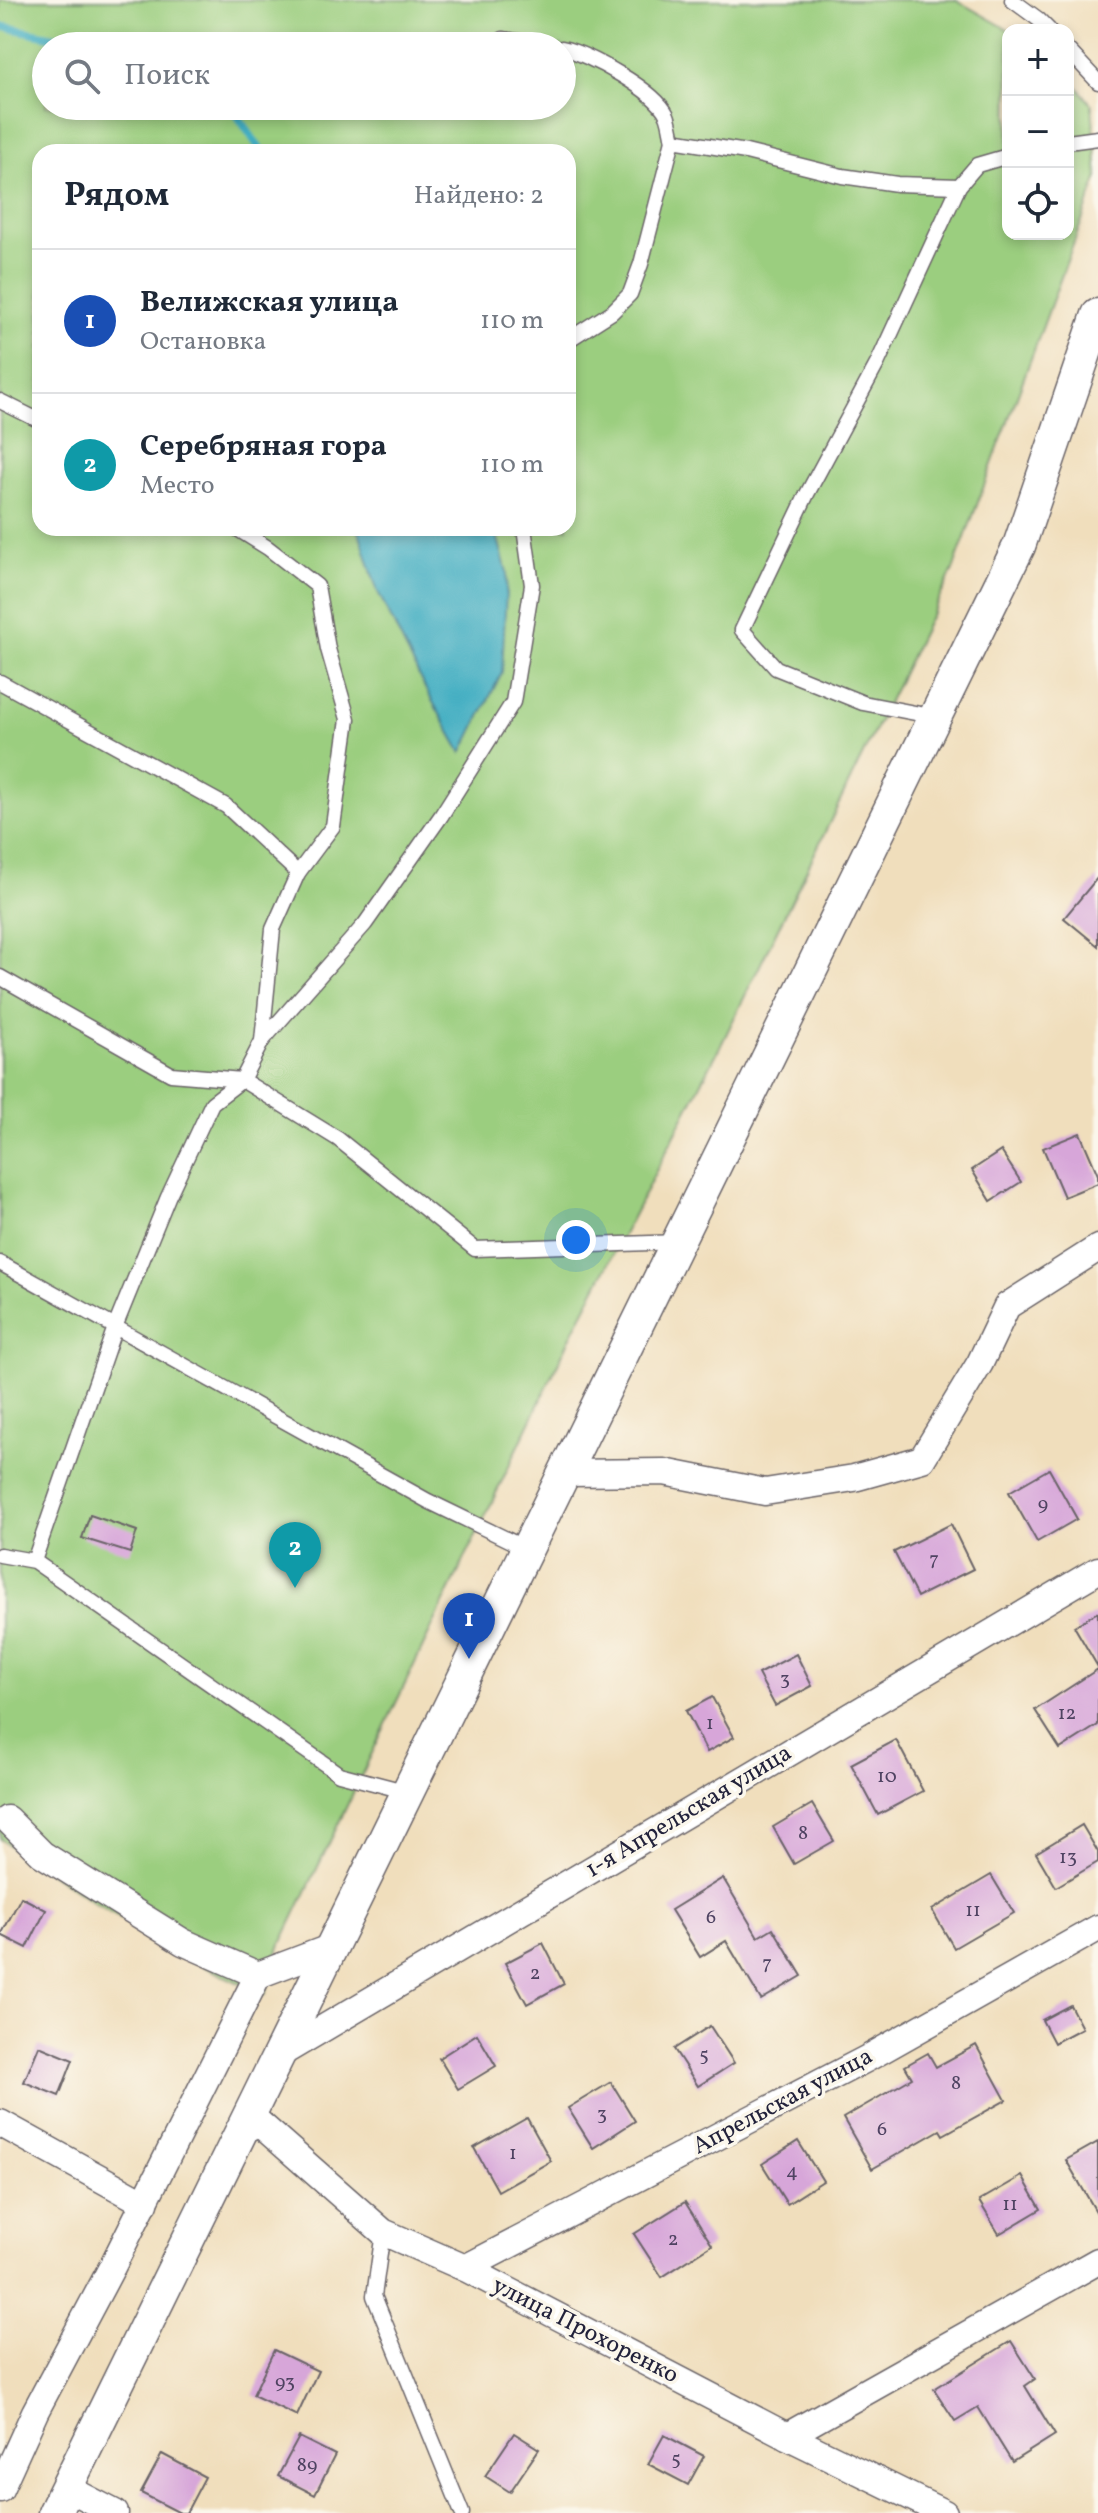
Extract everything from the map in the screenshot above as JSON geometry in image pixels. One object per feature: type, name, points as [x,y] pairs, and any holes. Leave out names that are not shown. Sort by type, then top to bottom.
[{"type":"street","points":[[115,2513],[60,2500],[1019,546],[1098,315]]},
{"type":"street","points":[[566,1473],[664,1472],[765,1492],[854,1478],[922,1459],[980,1363],[1007,1306],[1098,1248]]},
{"type":"street","name":"1-я Апрельская улица","points":[[280,2054],[1098,1570]]},
{"type":"street","points":[[7,1819],[42,1854],[183,1942],[258,1975]]},
{"type":"street","name":"Апрельская улица","points":[[465,2268],[868,2058],[1098,1928]]},
{"type":"street","points":[[0,2489],[35,2412],[145,2203],[258,1975],[332,1947]]},
{"type":"street","name":"улица Прохоренко","points":[[250,2115],[383,2232],[465,2268],[787,2436],[941,2512]]},
{"type":"street","points":[[0,2123],[145,2203]]},
{"type":"street","points":[[787,2436],[1098,2261]]},
{"type":"lane","points":[[1012,0],[1043,24]]},
{"type":"lane","points":[[576,51],[634,83],[667,113],[673,140],[641,264],[630,294],[612,312],[576,335]]},
{"type":"lane","points":[[1074,56],[1098,82]]},
{"type":"lane","points":[[1074,141],[1098,138]]},
{"type":"lane","points":[[673,140],[746,152],[842,176],[897,184],[959,186]]},
{"type":"lane","points":[[937,717],[863,703],[776,668],[742,630],[781,545],[877,364],[959,186],[977,165],[1002,158]]},
{"type":"lane","points":[[0,401],[32,417]]},
{"type":"lane","points":[[249,536],[317,586],[328,649],[348,719],[333,826],[298,873],[273,929],[262,1041]]},
{"type":"lane","points":[[34,1561],[115,1327],[168,1197],[212,1103],[242,1080],[262,1041],[365,924],[441,816],[513,702],[532,585],[525,536]]},
{"type":"lane","points":[[0,682],[226,806],[298,873]]},
{"type":"lane","points":[[0,977],[171,1074],[242,1080],[338,1139],[475,1249],[679,1242]]},
{"type":"lane","points":[[0,1263],[428,1501],[528,1550]]},
{"type":"lane","points":[[0,1555],[34,1561],[339,1774],[408,1792]]},
{"type":"lane","points":[[383,2232],[374,2296],[462,2513]]},
{"type":"green space","points":[[0,0],[956,0],[1002,26],[1002,240],[1074,240],[1074,82],[1092,105],[1098,177],[953,570],[722,1043],[573,1332],[281,1944],[265,1995],[191,1960],[92,1901],[0,1839]]},
{"type":"water","points":[[360,536],[497,536],[507,572],[502,672],[462,753],[426,690],[377,590]]},
{"type":"building","points":[[1098,877],[1098,946],[1064,918]]},
{"type":"building","points":[[1080,1133],[1098,1175],[1098,1183],[1064,1197],[1043,1148]]},
{"type":"building","points":[[1001,1151],[1021,1182],[991,1201],[972,1170]]},
{"type":"building","points":[[1049,1469],[1077,1519],[1037,1542],[1009,1492]]},
{"type":"building","points":[[90,1515],[137,1531],[130,1553],[82,1538]]},
{"type":"building","points":[[951,1524],[973,1569],[917,1597],[894,1552]]},
{"type":"building","points":[[1098,1612],[1098,1667],[1074,1626]]},
{"type":"building","points":[[796,1654],[812,1686],[775,1706],[758,1674]]},
{"type":"building","points":[[1098,1669],[1098,1725],[1060,1749],[1035,1710]]},
{"type":"building","points":[[712,1697],[734,1737],[707,1752],[686,1711]]},
{"type":"building","points":[[896,1740],[923,1791],[878,1815],[851,1764]]},
{"type":"building","points":[[812,1804],[834,1841],[794,1864],[773,1827]]},
{"type":"building","points":[[1082,1825],[1098,1852],[1098,1862],[1056,1887],[1036,1853]]},
{"type":"building","points":[[991,1875],[1014,1913],[954,1948],[932,1910]]},
{"type":"building","points":[[723,1878],[758,1937],[773,1928],[802,1976],[761,2000],[726,1941],[700,1957],[671,1910]]},
{"type":"building","points":[[21,1897],[46,1910],[27,1948],[1,1935]]},
{"type":"building","points":[[543,1943],[564,1984],[527,2004],[505,1963]]},
{"type":"building","points":[[1070,2005],[1082,2028],[1054,2043],[1042,2020]]},
{"type":"building","points":[[710,2026],[734,2063],[698,2086],[674,2049]]},
{"type":"building","points":[[477,2034],[496,2066],[458,2089],[439,2058]]},
{"type":"building","points":[[976,2045],[1006,2100],[943,2135],[940,2130],[872,2169],[843,2118],[912,2078],[905,2066],[928,2053],[936,2067]]},
{"type":"building","points":[[39,2046],[73,2060],[59,2096],[24,2082]]},
{"type":"building","points":[[611,2082],[635,2121],[593,2148],[568,2108]]},
{"type":"building","points":[[527,2118],[551,2161],[498,2191],[474,2148]]},
{"type":"building","points":[[798,2141],[823,2181],[787,2204],[762,2164]]},
{"type":"building","points":[[1098,2142],[1098,2215],[1066,2160]]},
{"type":"building","points":[[1022,2176],[1041,2209],[999,2234],[979,2201]]},
{"type":"building","points":[[685,2202],[712,2245],[662,2277],[634,2234]]},
{"type":"building","points":[[1011,2341],[1035,2379],[1025,2386],[1055,2435],[1012,2462],[978,2407],[955,2421],[934,2389]]},
{"type":"building","points":[[274,2350],[318,2371],[297,2416],[253,2395]]},
{"type":"building","points":[[514,2433],[539,2449],[510,2492],[485,2476]]},
{"type":"building","points":[[664,2435],[704,2456],[688,2485],[648,2464]]},
{"type":"building","points":[[299,2437],[335,2455],[315,2495],[278,2476]]},
{"type":"building","points":[[162,2454],[205,2477],[186,2513],[180,2513],[141,2493]]},
{"type":"waterway","points":[[0,26],[32,33]]},
{"type":"waterway","points":[[240,120],[257,144]]},
{"type":"place","name":"Серебряная гора","points":[[295,1588]]},
{"type":"place","name":"Велижская улица","points":[[469,1659]]}]
